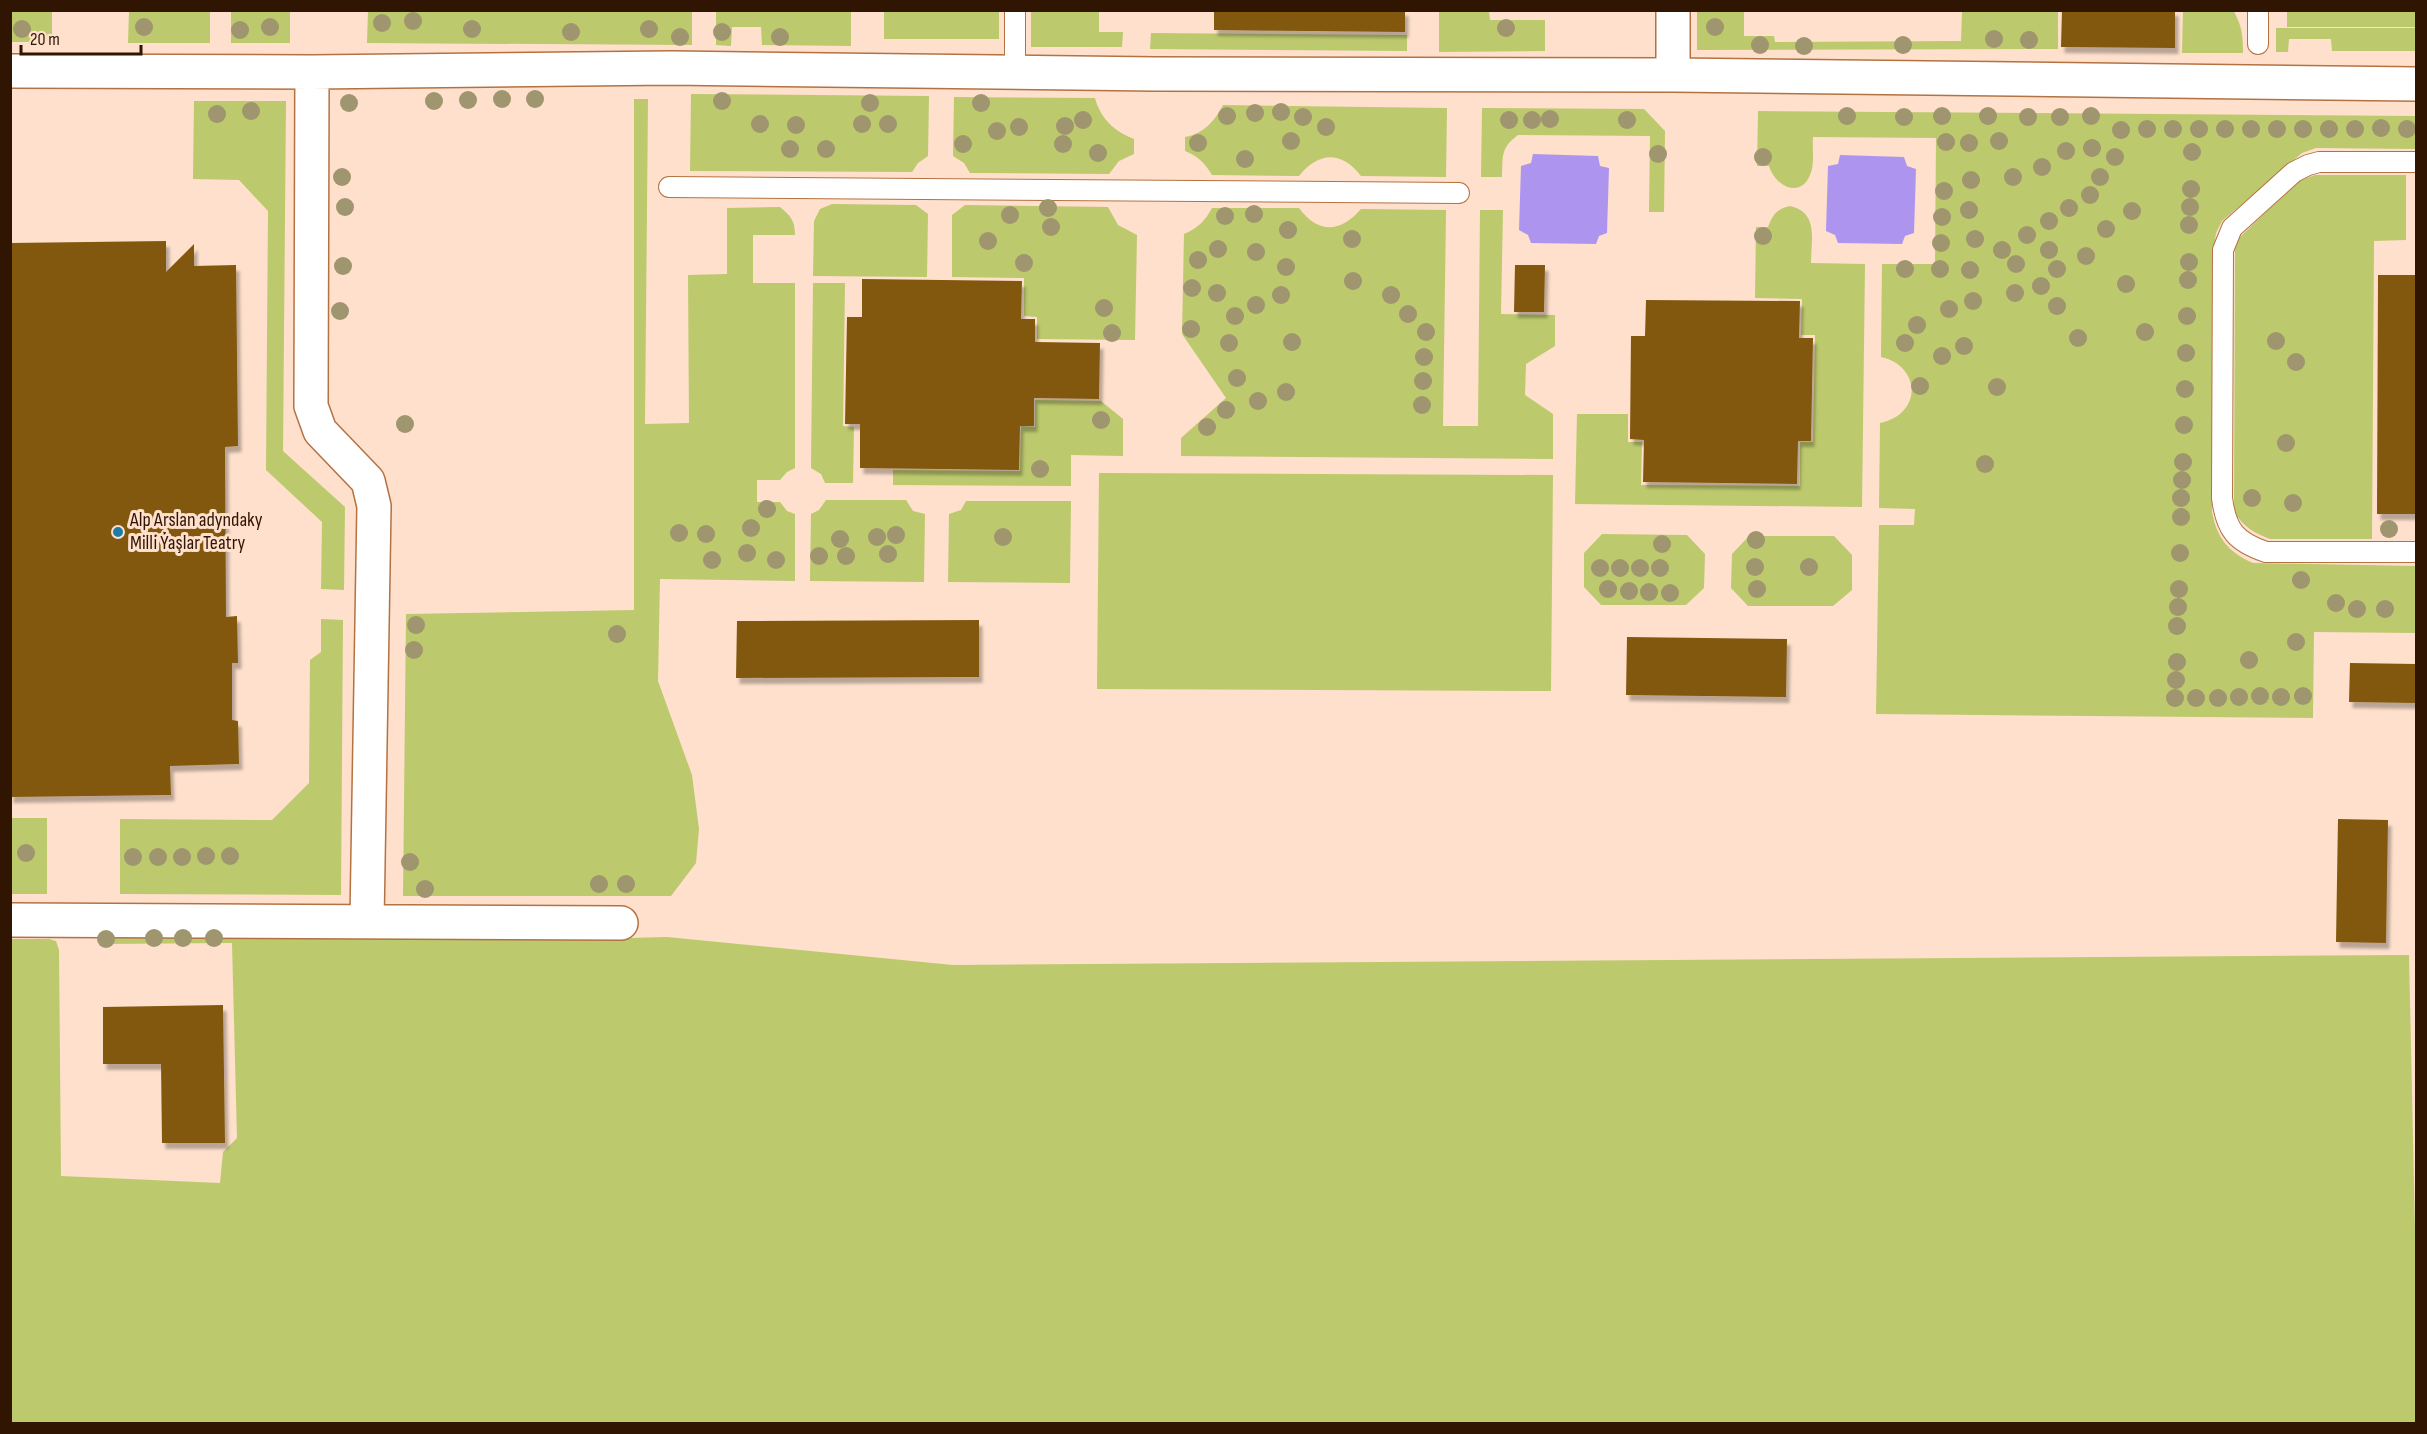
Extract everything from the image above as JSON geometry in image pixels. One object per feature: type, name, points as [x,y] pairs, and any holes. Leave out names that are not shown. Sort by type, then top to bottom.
[{"type":"street","points":[[1673,10],[1673,75]]},
{"type":"street","points":[[10,71],[312,72],[671,68],[1388,75],[1673,75],[2416,84]]},
{"type":"street","points":[[312,72],[311,406],[320,430],[368,482],[374,506],[367,921]]},
{"type":"street","points":[[10,920],[621,923]]},
{"type":"lane","points":[[1015,71],[1016,10]]},
{"type":"lane","points":[[2258,10],[2258,44]]},
{"type":"lane","points":[[2416,162],[2319,162],[2308,165],[2294,172],[2232,228],[2223,250],[2222,498],[2224,515],[2231,531],[2248,546],[2266,552],[2416,552]]},
{"type":"lane","points":[[669,187],[1459,193]]},
{"type":"green space","points":[[11,10],[52,11],[52,42],[11,42]]},
{"type":"green space","points":[[2233,10],[2241,31],[2243,53],[2182,53],[2183,11]]},
{"type":"green space","points":[[129,11],[210,11],[210,43],[128,43]]},
{"type":"green space","points":[[231,11],[290,11],[290,43],[231,43]]},
{"type":"green space","points":[[368,11],[692,11],[692,45],[367,43]]},
{"type":"green space","points":[[716,11],[851,11],[851,46],[762,45],[761,27],[732,27],[731,46],[716,45]]},
{"type":"green space","points":[[884,11],[999,11],[999,39],[884,39]]},
{"type":"green space","points":[[1031,11],[1099,11],[1099,32],[1123,32],[1122,47],[1031,47]]},
{"type":"green space","points":[[1439,11],[1489,11],[1490,20],[1545,20],[1545,51],[1439,52]]},
{"type":"green space","points":[[1697,11],[1744,11],[1744,36],[1774,36],[1775,42],[1961,41],[1962,11],[2058,11],[2058,49],[1697,50]]},
{"type":"green space","points":[[2287,11],[2416,11],[2416,27],[2287,27]]},
{"type":"green space","points":[[2276,28],[2416,28],[2416,51],[2332,51],[2331,39],[2289,39],[2288,52],[2276,52]]},
{"type":"green space","points":[[1151,33],[1407,35],[1407,51],[1150,49]]},
{"type":"green space","points":[[691,94],[929,96],[928,156],[918,163],[912,172],[690,171]]},
{"type":"green space","points":[[954,97],[1095,98],[1109,123],[1134,139],[1134,154],[1119,161],[1109,174],[970,173],[964,163],[953,156]]},
{"type":"green space","points":[[634,99],[648,99],[645,424],[689,423],[688,275],[727,274],[727,208],[780,207],[793,222],[795,235],[753,235],[753,283],[795,283],[795,468],[787,472],[780,480],[757,480],[757,502],[780,502],[787,511],[795,514],[795,581],[660,579],[658,681],[692,775],[699,829],[696,863],[671,896],[403,896],[406,614],[634,610]]},
{"type":"green space","points":[[194,101],[286,101],[283,451],[345,507],[344,590],[321,589],[322,522],[266,470],[268,211],[239,180],[193,179]]},
{"type":"green space","points":[[1223,105],[1447,108],[1446,177],[1361,176],[1346,162],[1330,157],[1314,162],[1299,176],[1212,175],[1201,160],[1185,151],[1185,137],[1208,126]]},
{"type":"green space","points":[[1482,108],[1644,109],[1665,131],[1664,212],[1649,212],[1650,136],[1518,135],[1505,149],[1502,177],[1481,177]]},
{"type":"green space","points":[[1758,111],[2416,116],[2416,149],[2316,148],[2302,153],[2222,221],[2216,233],[2214,247],[2212,512],[2217,529],[2225,543],[2244,559],[2253,563],[2416,566],[2416,633],[2314,632],[2313,718],[1876,714],[1879,525],[1914,525],[1915,509],[1879,508],[1880,423],[1904,411],[1910,401],[1912,390],[1910,380],[1904,370],[1894,362],[1881,357],[1882,264],[1935,264],[1936,138],[1813,137],[1812,171],[1806,182],[1794,188],[1782,184],[1769,166],[1757,166]]},
{"type":"green space","points":[[2315,175],[2406,175],[2406,240],[2374,241],[2372,539],[2270,539],[2250,529],[2234,512],[2235,247],[2239,238],[2298,181]]},
{"type":"green space","points":[[832,204],[916,205],[928,214],[927,277],[813,276],[814,221],[820,209]]},
{"type":"green space","points":[[965,205],[1108,207],[1118,225],[1137,235],[1135,340],[1037,339],[1037,317],[1024,316],[1024,278],[952,277],[952,215]]},
{"type":"green space","points":[[1790,206],[1806,214],[1809,221],[1812,236],[1811,263],[1865,264],[1862,507],[1575,504],[1577,414],[1628,414],[1628,442],[1642,442],[1641,485],[1800,486],[1800,442],[1813,442],[1815,335],[1801,335],[1802,299],[1755,298],[1756,227],[1768,227],[1776,213]]},
{"type":"green space","points":[[1212,208],[1299,208],[1314,222],[1329,227],[1345,223],[1361,209],[1446,210],[1443,426],[1478,426],[1480,210],[1503,210],[1501,314],[1555,315],[1555,346],[1526,364],[1525,395],[1553,414],[1553,459],[1181,456],[1181,438],[1226,398],[1182,334],[1184,234],[1201,224]]},
{"type":"green space","points":[[813,283],[845,283],[843,426],[854,427],[853,483],[825,483],[821,474],[811,468]]},
{"type":"green space","points":[[1035,400],[1101,401],[1123,419],[1123,456],[1071,455],[1071,486],[893,485],[893,470],[1020,471],[1021,426],[1035,427]]},
{"type":"green space","points":[[1099,473],[1553,475],[1551,691],[1097,689]]},
{"type":"green space","points":[[826,500],[906,500],[913,511],[925,514],[924,582],[810,581],[811,514],[819,510]]},
{"type":"green space","points":[[966,501],[1071,501],[1070,583],[948,582],[949,514],[961,510]]},
{"type":"green space","points":[[1602,534],[1687,535],[1705,554],[1704,588],[1686,605],[1601,605],[1584,587],[1584,553]]},
{"type":"green space","points":[[1749,536],[1834,536],[1852,555],[1852,590],[1833,606],[1748,606],[1731,588],[1732,554]]},
{"type":"green space","points":[[321,619],[343,620],[341,895],[120,894],[120,819],[272,820],[309,783],[310,660],[321,652]]},
{"type":"green space","points":[[11,818],[47,818],[47,894],[11,894]]},
{"type":"green space","points":[[232,934],[549,940],[667,937],[953,965],[2409,955],[2416,1276],[2416,1423],[11,1423],[10,939],[49,939],[56,941],[59,950],[61,1176],[220,1183],[223,1152],[237,1138],[232,943],[101,944],[101,936]]},
{"type":"shaded area","points":[[1533,154],[1598,156],[1600,166],[1609,168],[1607,233],[1599,236],[1596,244],[1531,243],[1528,235],[1519,230],[1521,166],[1531,163]]},
{"type":"shaded area","points":[[1840,155],[1904,157],[1907,166],[1916,169],[1914,233],[1905,236],[1902,244],[1838,243],[1835,235],[1826,231],[1828,166],[1838,164]]},
{"type":"building","points":[[1214,10],[1405,10],[1405,32],[1214,30]]},
{"type":"building","points":[[2062,10],[2175,10],[2175,48],[2061,47]]},
{"type":"building","name":"Alp Arslan adyndaky Milli Ýaşlar Teatry","points":[[166,241],[166,272],[194,244],[194,266],[236,265],[238,446],[225,447],[226,617],[237,616],[238,663],[232,663],[232,720],[238,721],[239,764],[170,766],[171,795],[10,797],[10,243]]},
{"type":"building","points":[[1515,265],[1545,265],[1544,312],[1514,312]]},
{"type":"building","points":[[2378,275],[2416,275],[2416,514],[2377,514]]},
{"type":"building","points":[[862,279],[1022,281],[1021,319],[1035,319],[1035,342],[1100,343],[1099,399],[1034,398],[1034,426],[1020,426],[1019,470],[860,468],[860,424],[845,424],[847,317],[862,317]]},
{"type":"building","points":[[1646,300],[1800,301],[1799,338],[1813,338],[1811,441],[1798,441],[1797,484],[1643,482],[1644,440],[1630,439],[1631,336],[1645,336]]},
{"type":"building","points":[[979,620],[979,677],[736,678],[737,621]]},
{"type":"building","points":[[1627,637],[1787,639],[1786,697],[1626,695]]},
{"type":"building","points":[[2350,663],[2416,664],[2416,703],[2349,702]]},
{"type":"building","points":[[2338,819],[2388,820],[2386,943],[2336,942]]},
{"type":"building","points":[[223,1005],[225,1143],[162,1143],[161,1064],[103,1064],[103,1007]]},
{"type":"place","name":"Alp Arslan adyndaky Milli Ýaşlar Teatry","points":[[118,532]]}]
